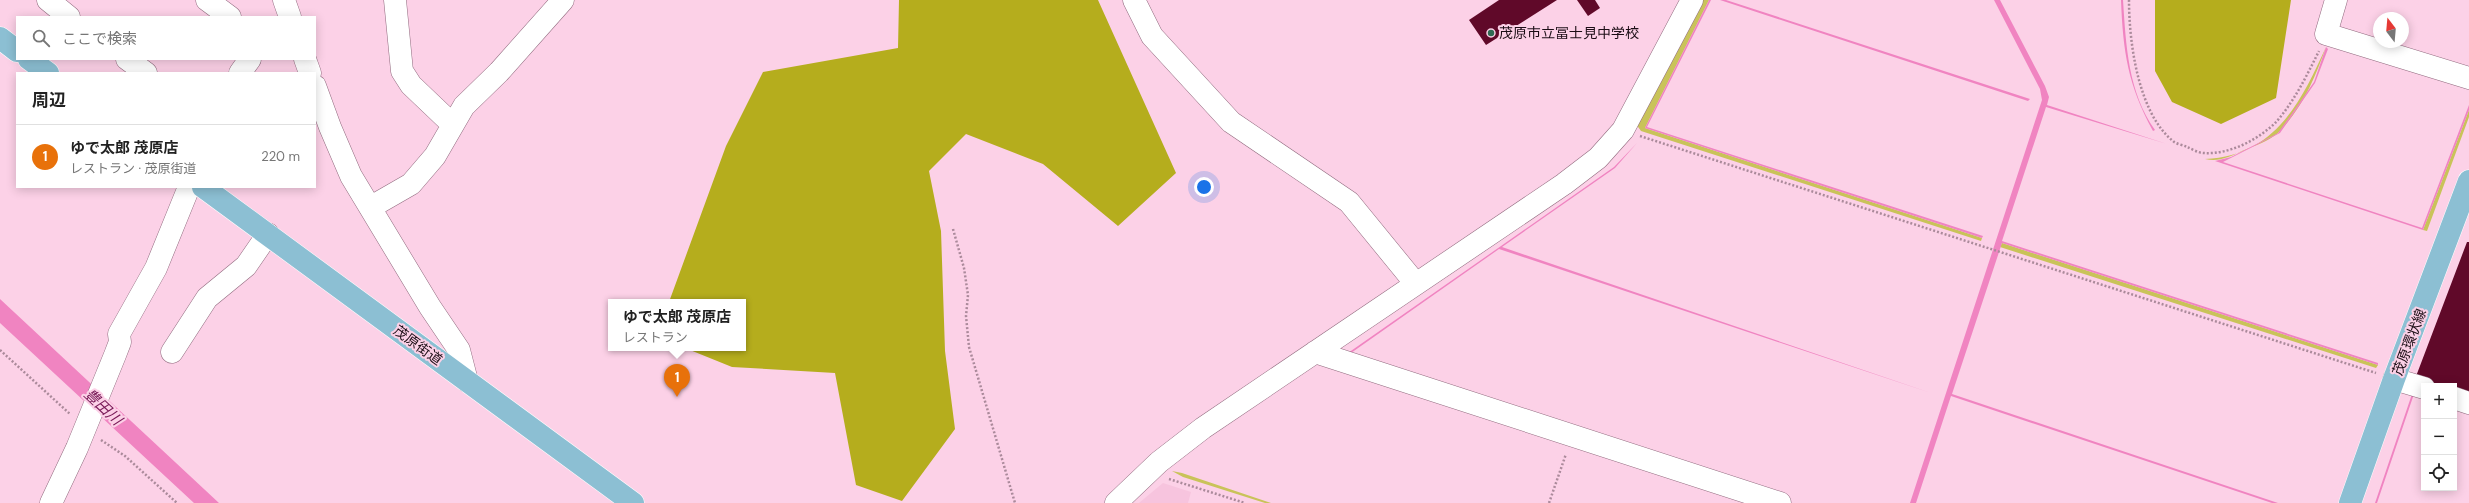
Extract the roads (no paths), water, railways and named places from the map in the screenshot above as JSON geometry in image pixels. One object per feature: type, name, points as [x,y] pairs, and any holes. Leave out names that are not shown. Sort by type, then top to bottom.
[{"type":"main road","points":[[0,38],[16,49]]},
{"type":"main road","points":[[30,60],[47,72]]},
{"type":"main road","name":"茂原環状線","points":[[2350,503],[2394,379],[2469,181]]},
{"type":"main road","name":"茂原街道","points":[[204,188],[633,503]]},
{"type":"street","points":[[48,0],[68,16]]},
{"type":"street","points":[[207,0],[229,16]]},
{"type":"street","points":[[395,0],[402,71],[411,85],[452,125]]},
{"type":"street","points":[[372,207],[410,184],[435,156],[464,106],[499,72],[563,0]]},
{"type":"street","points":[[1134,0],[1152,36],[1231,122],[1349,202],[1416,284]]},
{"type":"street","points":[[1116,503],[1159,462],[1203,428],[1564,184],[1598,158],[1622,130],[1692,0]]},
{"type":"street","points":[[2336,0],[2326,34],[2469,78]]},
{"type":"street","points":[[127,60],[145,72]]},
{"type":"street","points":[[241,72],[249,60]]},
{"type":"street","points":[[305,60],[310,72]]},
{"type":"street","points":[[316,89],[330,127],[352,176],[372,207],[430,307],[459,350],[467,381]]},
{"type":"street","points":[[51,503],[87,424],[120,342],[119,334],[156,268],[189,188]]},
{"type":"street","points":[[172,352],[207,298],[246,266],[268,234]]},
{"type":"street","points":[[1315,352],[1780,503]]},
{"type":"street","points":[[2394,379],[2421,387]]},
{"type":"street","points":[[2457,399],[2469,403]]},
{"type":"water","points":[[1709,0],[1711,0],[1647,127],[1983,236],[1982,238],[1645,128]]},
{"type":"water","points":[[1720,0],[1726,0],[2030,99],[2028,101]]},
{"type":"water","points":[[1994,0],[2000,0],[2045,86],[2049,97],[2047,105],[2167,144],[2046,107],[2002,241],[2378,363],[2378,365],[2002,243],[1952,394],[2278,503],[2272,503],[1951,396],[1916,503],[1910,503],[2042,100],[2040,89]]},
{"type":"water","points":[[2121,0],[2123,0],[2125,34],[2130,68],[2139,100],[2155,130],[2153,131],[2138,98],[2132,83],[2128,68],[2123,36]]},
{"type":"water","points":[[2326,47],[2328,49],[2315,83],[2280,133],[2223,162],[2422,228],[2469,105],[2469,110],[2423,230],[2215,161],[2231,157],[2278,133],[2314,82]]},
{"type":"water","points":[[1637,143],[1615,168],[1502,247],[1931,393],[1499,249],[1351,353],[1808,503],[1348,353],[1614,167]]},
{"type":"water","name":"豊田川","points":[[0,299],[219,503],[194,503],[0,323]]},
{"type":"water","points":[[2412,394],[2414,394],[2377,503],[2375,503]]},
{"type":"place","name":"茂原市立冨士見中学校","points":[[1491,33]]},
{"type":"place","name":"ゆで太郎 茂原店","points":[[677,397]]}]
